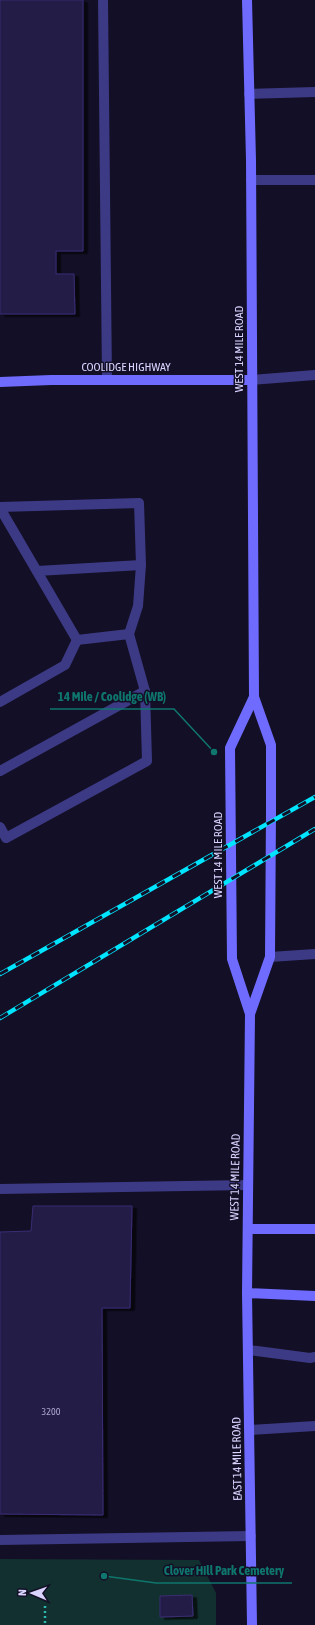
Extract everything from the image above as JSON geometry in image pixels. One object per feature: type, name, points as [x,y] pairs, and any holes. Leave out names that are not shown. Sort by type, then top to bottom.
[{"type":"main road","name":"WEST 14 MILE ROAD","points":[[247,0],[251,180],[254,697],[270,745],[270,957],[250,1014],[247,1293]]},
{"type":"main road","name":"COOLIDGE HIGHWAY","points":[[0,382],[51,380],[252,380]]},
{"type":"main road","name":"WEST 14 MILE ROAD","points":[[250,1014],[232,959],[230,748],[254,697]]},
{"type":"main road","points":[[248,1229],[315,1229]]},
{"type":"main road","points":[[247,1293],[315,1296]]},
{"type":"main road","name":"EAST 14 MILE ROAD","points":[[247,1293],[252,1625]]},
{"type":"lane","points":[[103,0],[107,380]]},
{"type":"lane","points":[[250,94],[315,92]]},
{"type":"lane","points":[[251,180],[315,180]]},
{"type":"lane","points":[[252,380],[315,375]]},
{"type":"lane","points":[[0,827],[6,838],[147,761],[145,691],[128,634],[138,606],[141,565],[139,503],[0,508],[77,640]]},
{"type":"lane","points":[[37,571],[141,565]]},
{"type":"lane","points":[[77,640],[128,634]]},
{"type":"lane","points":[[0,702],[65,665],[77,640]]},
{"type":"lane","points":[[0,771],[145,691]]},
{"type":"lane","points":[[270,957],[315,954]]},
{"type":"lane","points":[[0,1188],[248,1185]]},
{"type":"lane","points":[[249,1350],[315,1357]]},
{"type":"lane","points":[[250,1430],[315,1426]]},
{"type":"lane","points":[[0,1540],[251,1536]]},
{"type":"path","points":[[45,1606],[45,1625]]},
{"type":"green space","points":[[0,1559],[199,1560],[216,1593],[216,1625],[0,1625]]},
{"type":"building","points":[[0,0],[83,0],[83,251],[56,251],[56,274],[74,274],[75,314],[0,314]]},
{"type":"building","points":[[33,1206],[132,1206],[130,1308],[102,1308],[103,1515],[0,1514],[0,1232],[31,1231]]},
{"type":"building","points":[[192,1595],[193,1616],[160,1617],[160,1596]]},
{"type":"railway","points":[[0,974],[315,797]]},
{"type":"railway","points":[[0,1018],[315,829]]},
{"type":"place","name":"14 Mile / Coolidge (WB)","points":[[214,752]]},
{"type":"place","name":"Clover Hill Park Cemetery","points":[[104,1576]]}]
